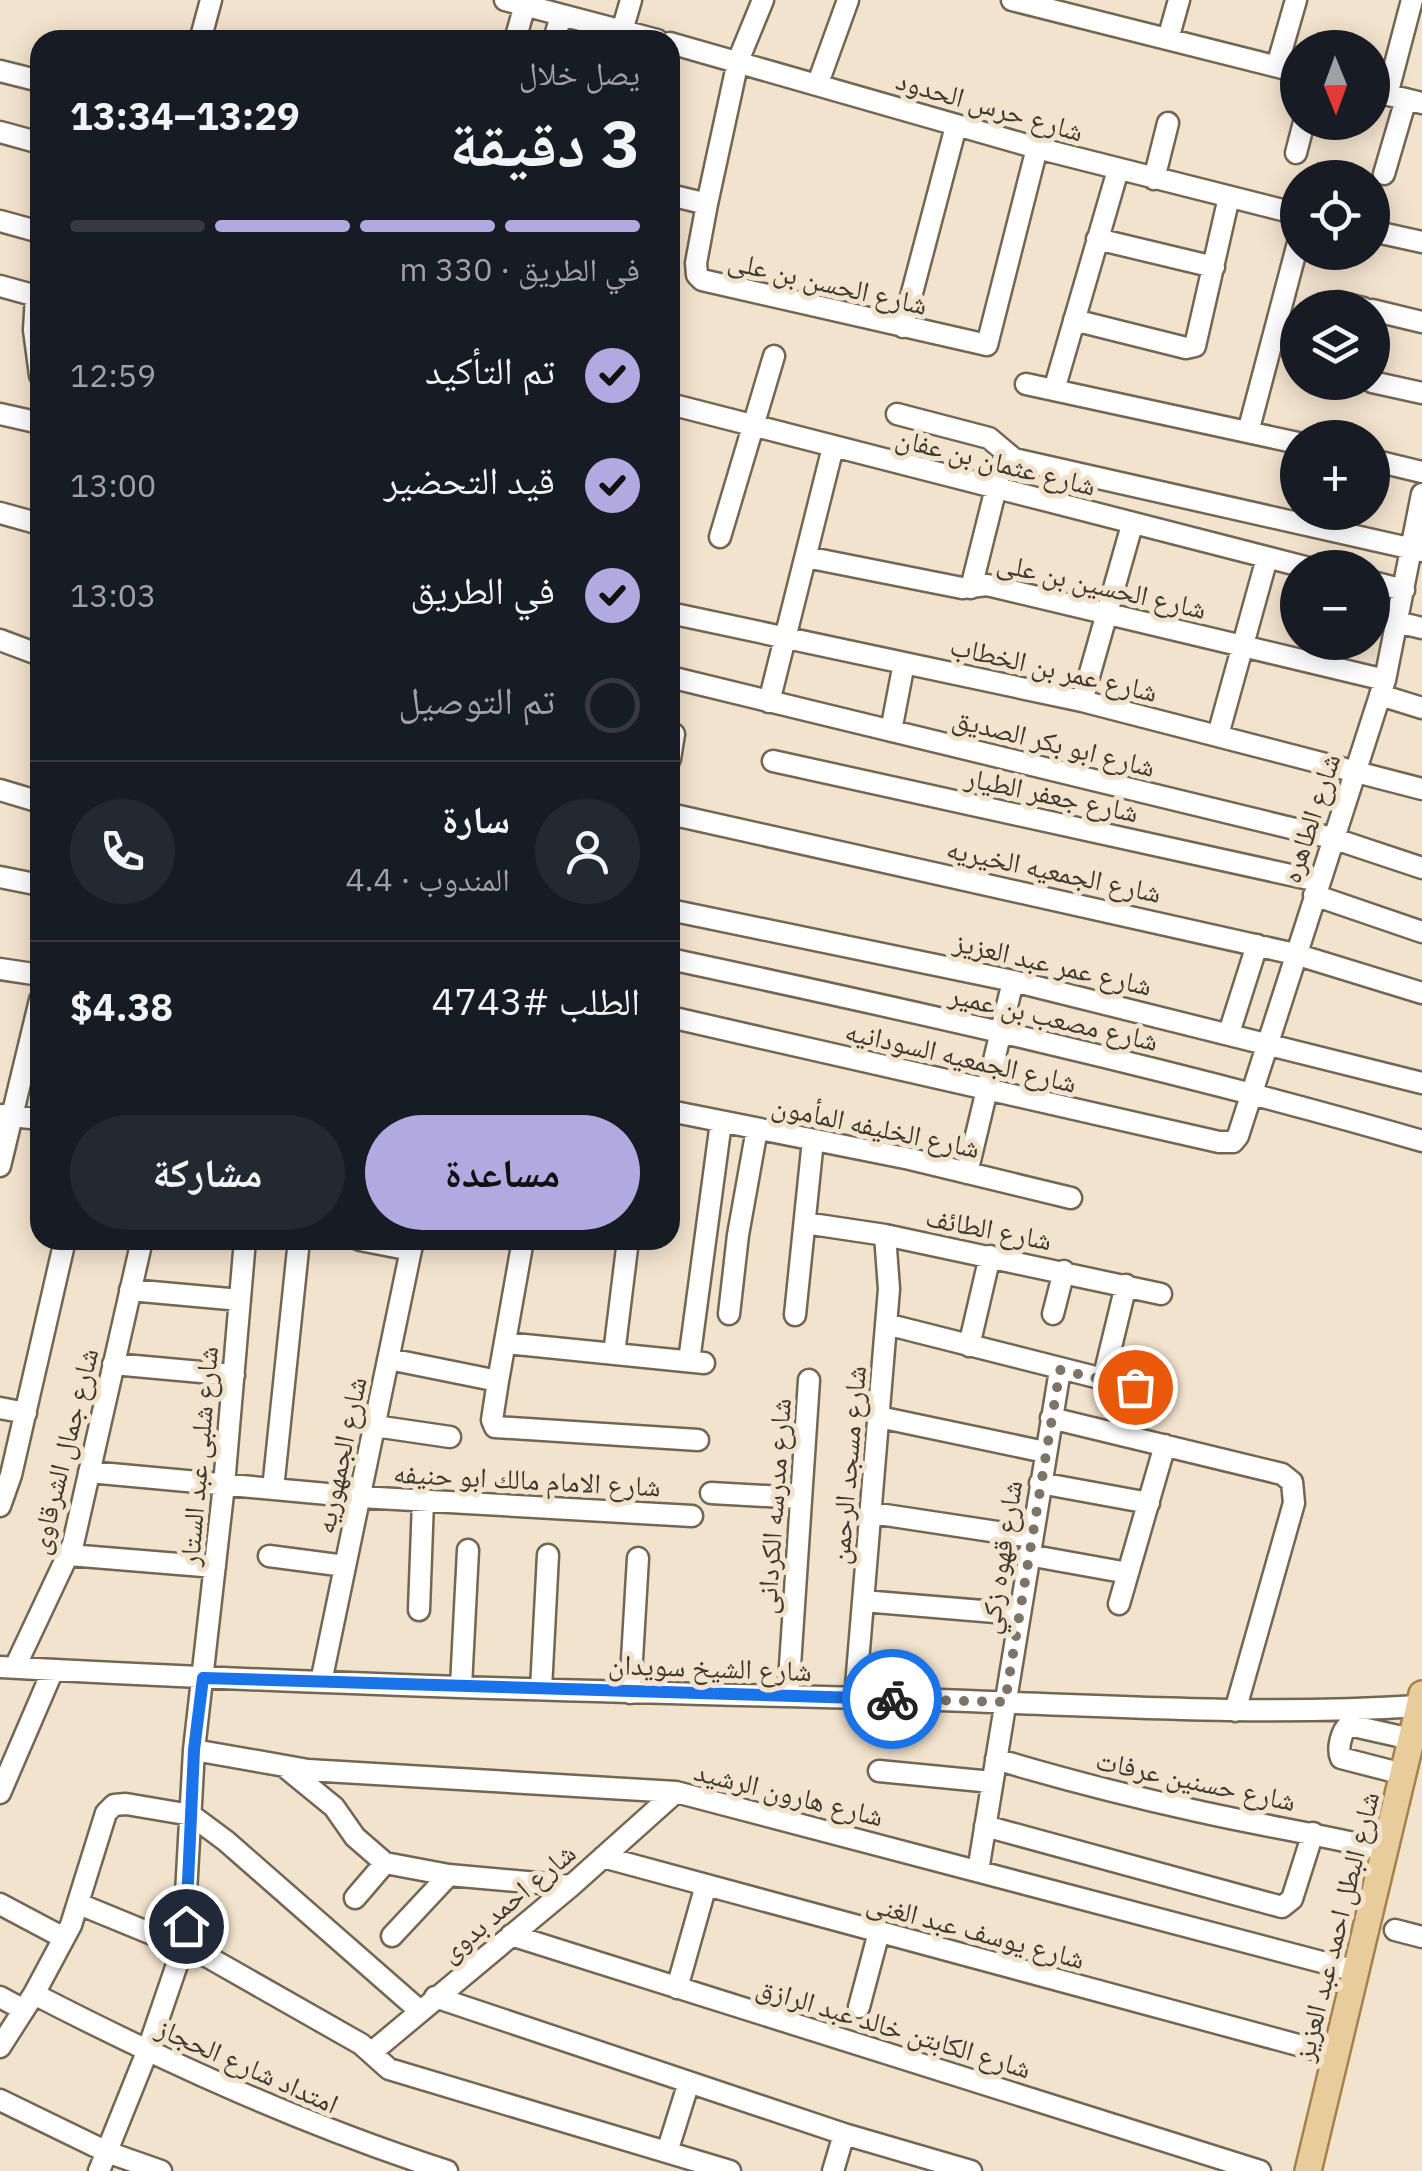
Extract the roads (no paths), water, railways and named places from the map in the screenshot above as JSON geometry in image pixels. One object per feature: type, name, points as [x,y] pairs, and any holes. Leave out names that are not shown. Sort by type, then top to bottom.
[{"type":"main road","name":"شارع البطل احمد عبد العزيز","points":[[1308,2171],[1421,1700]]},
{"type":"street","points":[[203,30],[210,0]]},
{"type":"street","points":[[622,30],[631,0]]},
{"type":"street","name":"شارع الحسن بن على","points":[[762,0],[738,61],[707,204],[696,262],[697,275],[702,280],[987,345],[1037,148]]},
{"type":"street","points":[[818,83],[848,0]]},
{"type":"street","points":[[1012,0],[1280,67]]},
{"type":"street","points":[[1168,39],[1179,0]]},
{"type":"street","points":[[1292,30],[1296,0]]},
{"type":"street","points":[[1386,160],[1412,0]]},
{"type":"street","points":[[515,30],[515,3],[618,30]]},
{"type":"street","points":[[557,30],[561,15]]},
{"type":"street","name":"شارع حرس الحدود","points":[[680,46],[956,126],[1280,210]]},
{"type":"street","points":[[0,70],[30,78]]},
{"type":"street","points":[[1154,178],[1168,124]]},
{"type":"street","points":[[903,327],[956,126]]},
{"type":"street","points":[[0,132],[30,140]]},
{"type":"street","points":[[1296,153],[1299,140]]},
{"type":"street","points":[[1054,390],[1118,170]]},
{"type":"street","points":[[680,197],[707,204]]},
{"type":"street","points":[[1074,320],[1191,348],[1197,342],[1229,197]]},
{"type":"street","points":[[0,221],[30,229]]},
{"type":"street","points":[[1390,235],[1422,242]]},
{"type":"street","points":[[1097,239],[1214,268]]},
{"type":"street","points":[[1248,432],[1291,270]]},
{"type":"street","points":[[0,286],[30,294]]},
{"type":"street","points":[[1390,314],[1422,322]]},
{"type":"street","points":[[720,536],[774,356]]},
{"type":"street","points":[[1026,384],[1280,439]]},
{"type":"street","points":[[1390,386],[1422,393]]},
{"type":"street","name":"شارع عثمان بن عفان","points":[[680,413],[754,426],[1280,561]]},
{"type":"street","points":[[0,414],[30,421]]},
{"type":"street","points":[[897,414],[989,438],[1014,460],[1417,550]]},
{"type":"street","points":[[769,702],[833,447]]},
{"type":"street","points":[[971,588],[1005,452]]},
{"type":"street","points":[[1390,464],[1422,472]]},
{"type":"street","name":"شارع الطاهره","points":[[1238,1136],[1382,688],[1417,550],[1421,507]]},
{"type":"street","points":[[0,513],[30,521]]},
{"type":"street","points":[[1082,702],[1132,524]]},
{"type":"street","name":"شارع الحسين بن على","points":[[806,557],[971,588],[987,584],[1243,645],[1382,688],[1422,708]]},
{"type":"street","points":[[1218,735],[1267,558]]},
{"type":"street","points":[[1390,586],[1404,590]]},
{"type":"street","name":"شارع عمر بن الخطاب","points":[[680,616],[1082,702],[1422,788]]},
{"type":"street","points":[[1397,622],[1422,628]]},
{"type":"street","points":[[0,640],[30,650]]},
{"type":"street","points":[[891,730],[904,662]]},
{"type":"street","name":"شارع ابو بكر الصديق","points":[[680,680],[1332,838],[1422,868]]},
{"type":"street","name":"شارع جعفر الطيار","points":[[773,762],[1316,888],[1422,932]]},
{"type":"street","points":[[0,790],[30,799]]},
{"type":"street","name":"شارع الجمعيه الخيريه","points":[[680,816],[1295,954],[1422,993]]},
{"type":"street","points":[[0,877],[30,884]]},
{"type":"street","name":"شارع عمر عبد العزيز","points":[[680,912],[1012,981],[1422,1083]]},
{"type":"street","points":[[1228,1033],[1256,945]]},
{"type":"street","name":"شارع مصعب بن عمير","points":[[680,961],[1252,1092],[1422,1141]]},
{"type":"street","points":[[0,970],[30,974]]},
{"type":"street","points":[[968,1173],[1012,981]]},
{"type":"street","name":"شارع الجمعيه السودانيه","points":[[680,1020],[1219,1142],[1233,1142],[1238,1136]]},
{"type":"street","points":[[0,1166],[6,1116],[30,1059]]},
{"type":"street","name":"شارع الخليفه المأمون","points":[[680,1113],[1071,1198]]},
{"type":"street","points":[[505,1343],[697,1362],[721,1122]]},
{"type":"street","points":[[729,1314],[757,1129]]},
{"type":"street","points":[[795,1316],[813,1140]]},
{"type":"street","name":"شارع الطائف","points":[[804,1224],[885,1235],[1161,1294]]},
{"type":"street","name":"شارع مسجد الرحمن","points":[[855,1698],[886,1324],[889,1263],[885,1235]]},
{"type":"street","points":[[0,1506],[11,1476],[63,1250]]},
{"type":"street","name":"شارع جمال الشرقاوى","points":[[7,1667],[69,1555],[140,1250]]},
{"type":"street","name":"شارع شلبى عبد الستار","points":[[103,2162],[148,2052],[183,1947],[194,1750],[224,1485],[244,1250]]},
{"type":"street","points":[[273,1490],[298,1250]]},
{"type":"street","name":"شارع الجمهوريه","points":[[321,1682],[411,1250]]},
{"type":"street","points":[[520,1250],[492,1424],[499,1429],[698,1440]]},
{"type":"street","points":[[614,1354],[627,1250]]},
{"type":"street","points":[[970,1346],[990,1256]]},
{"type":"street","points":[[1053,1314],[1064,1271]]},
{"type":"street","points":[[1102,1380],[1126,1285]]},
{"type":"street","points":[[130,1290],[240,1300]]},
{"type":"street","points":[[886,1324],[1135,1387]]},
{"type":"street","points":[[389,1359],[498,1381]]},
{"type":"street","points":[[114,1364],[234,1375]]},
{"type":"street","name":"شارع قهوه زكي","points":[[978,1871],[1060,1370]]},
{"type":"street","name":"شارع مدرسه الكردانى","points":[[788,1696],[810,1380]]},
{"type":"street","points":[[0,1408],[26,1413]]},
{"type":"street","points":[[878,1417],[1045,1452]]},
{"type":"street","points":[[1052,1418],[1282,1474],[1292,1482],[1296,1496],[1235,1711]]},
{"type":"street","points":[[375,1426],[450,1438]]},
{"type":"street","points":[[1119,1604],[1165,1446]]},
{"type":"street","name":"شارع الامام مالك ابو حنيفه","points":[[89,1472],[360,1497],[692,1516]]},
{"type":"street","points":[[1040,1483],[1148,1502]]},
{"type":"street","points":[[711,1492],[802,1498]]},
{"type":"street","points":[[419,1610],[424,1501]]},
{"type":"street","points":[[872,1513],[1030,1546],[1128,1573]]},
{"type":"street","points":[[462,1686],[468,1550]]},
{"type":"street","points":[[69,1555],[215,1567]]},
{"type":"street","points":[[541,1689],[548,1555]]},
{"type":"street","points":[[270,1556],[345,1566]]},
{"type":"street","points":[[630,1692],[638,1558]]},
{"type":"street","points":[[864,1602],[1019,1614]]},
{"type":"street","name":"شارع الشيخ سويدان","points":[[7,1667],[203,1678],[1235,1711],[1320,1712],[1421,1700]]},
{"type":"street","points":[[0,1793],[53,1670]]},
{"type":"street","points":[[1403,1774],[1342,1758],[1339,1749],[1344,1729],[1349,1725],[1411,1739]]},
{"type":"street","name":"شارع هارون الرشيد","points":[[194,1750],[284,1767],[676,1792],[1356,1971]]},
{"type":"street","name":"شارع حسنين عرفات","points":[[996,1759],[1199,1812],[1385,1850]]},
{"type":"street","points":[[284,1767],[334,1808],[356,1837],[385,1863],[449,1875],[571,1886]]},
{"type":"street","points":[[879,1770],[992,1782]]},
{"type":"street","name":"شارع احمد بدوى","points":[[372,2052],[571,1886],[676,1792]]},
{"type":"street","points":[[0,2047],[64,1938],[79,1904],[98,1829],[114,1805],[126,1804],[191,1815],[428,2004],[971,2171]]},
{"type":"street","points":[[986,1826],[1282,1907],[1292,1898],[1314,1833]]},
{"type":"street","name":"شارع يوسف عبد الغنى","points":[[603,1857],[1336,2054]]},
{"type":"street","points":[[355,1898],[385,1863]]},
{"type":"street","points":[[392,1936],[449,1875]]},
{"type":"street","points":[[677,1988],[706,1885]]},
{"type":"street","points":[[0,1904],[64,1938]]},
{"type":"street","points":[[79,1904],[208,1957],[372,2052],[389,2068],[730,2171]]},
{"type":"street","points":[[1394,1930],[1422,1938]]},
{"type":"street","points":[[859,2008],[880,1932]]},
{"type":"street","name":"شارع الكابتن خالد عبد الرازق","points":[[511,1935],[1260,2171]]},
{"type":"street","name":"امتداد شارع الحجاز","points":[[0,1997],[29,2002],[356,2142],[447,2171]]},
{"type":"street","points":[[667,2152],[689,2082]]},
{"type":"street","points":[[0,2100],[103,2162],[161,2171]]},
{"type":"street","points":[[833,2171],[844,2134]]}]
